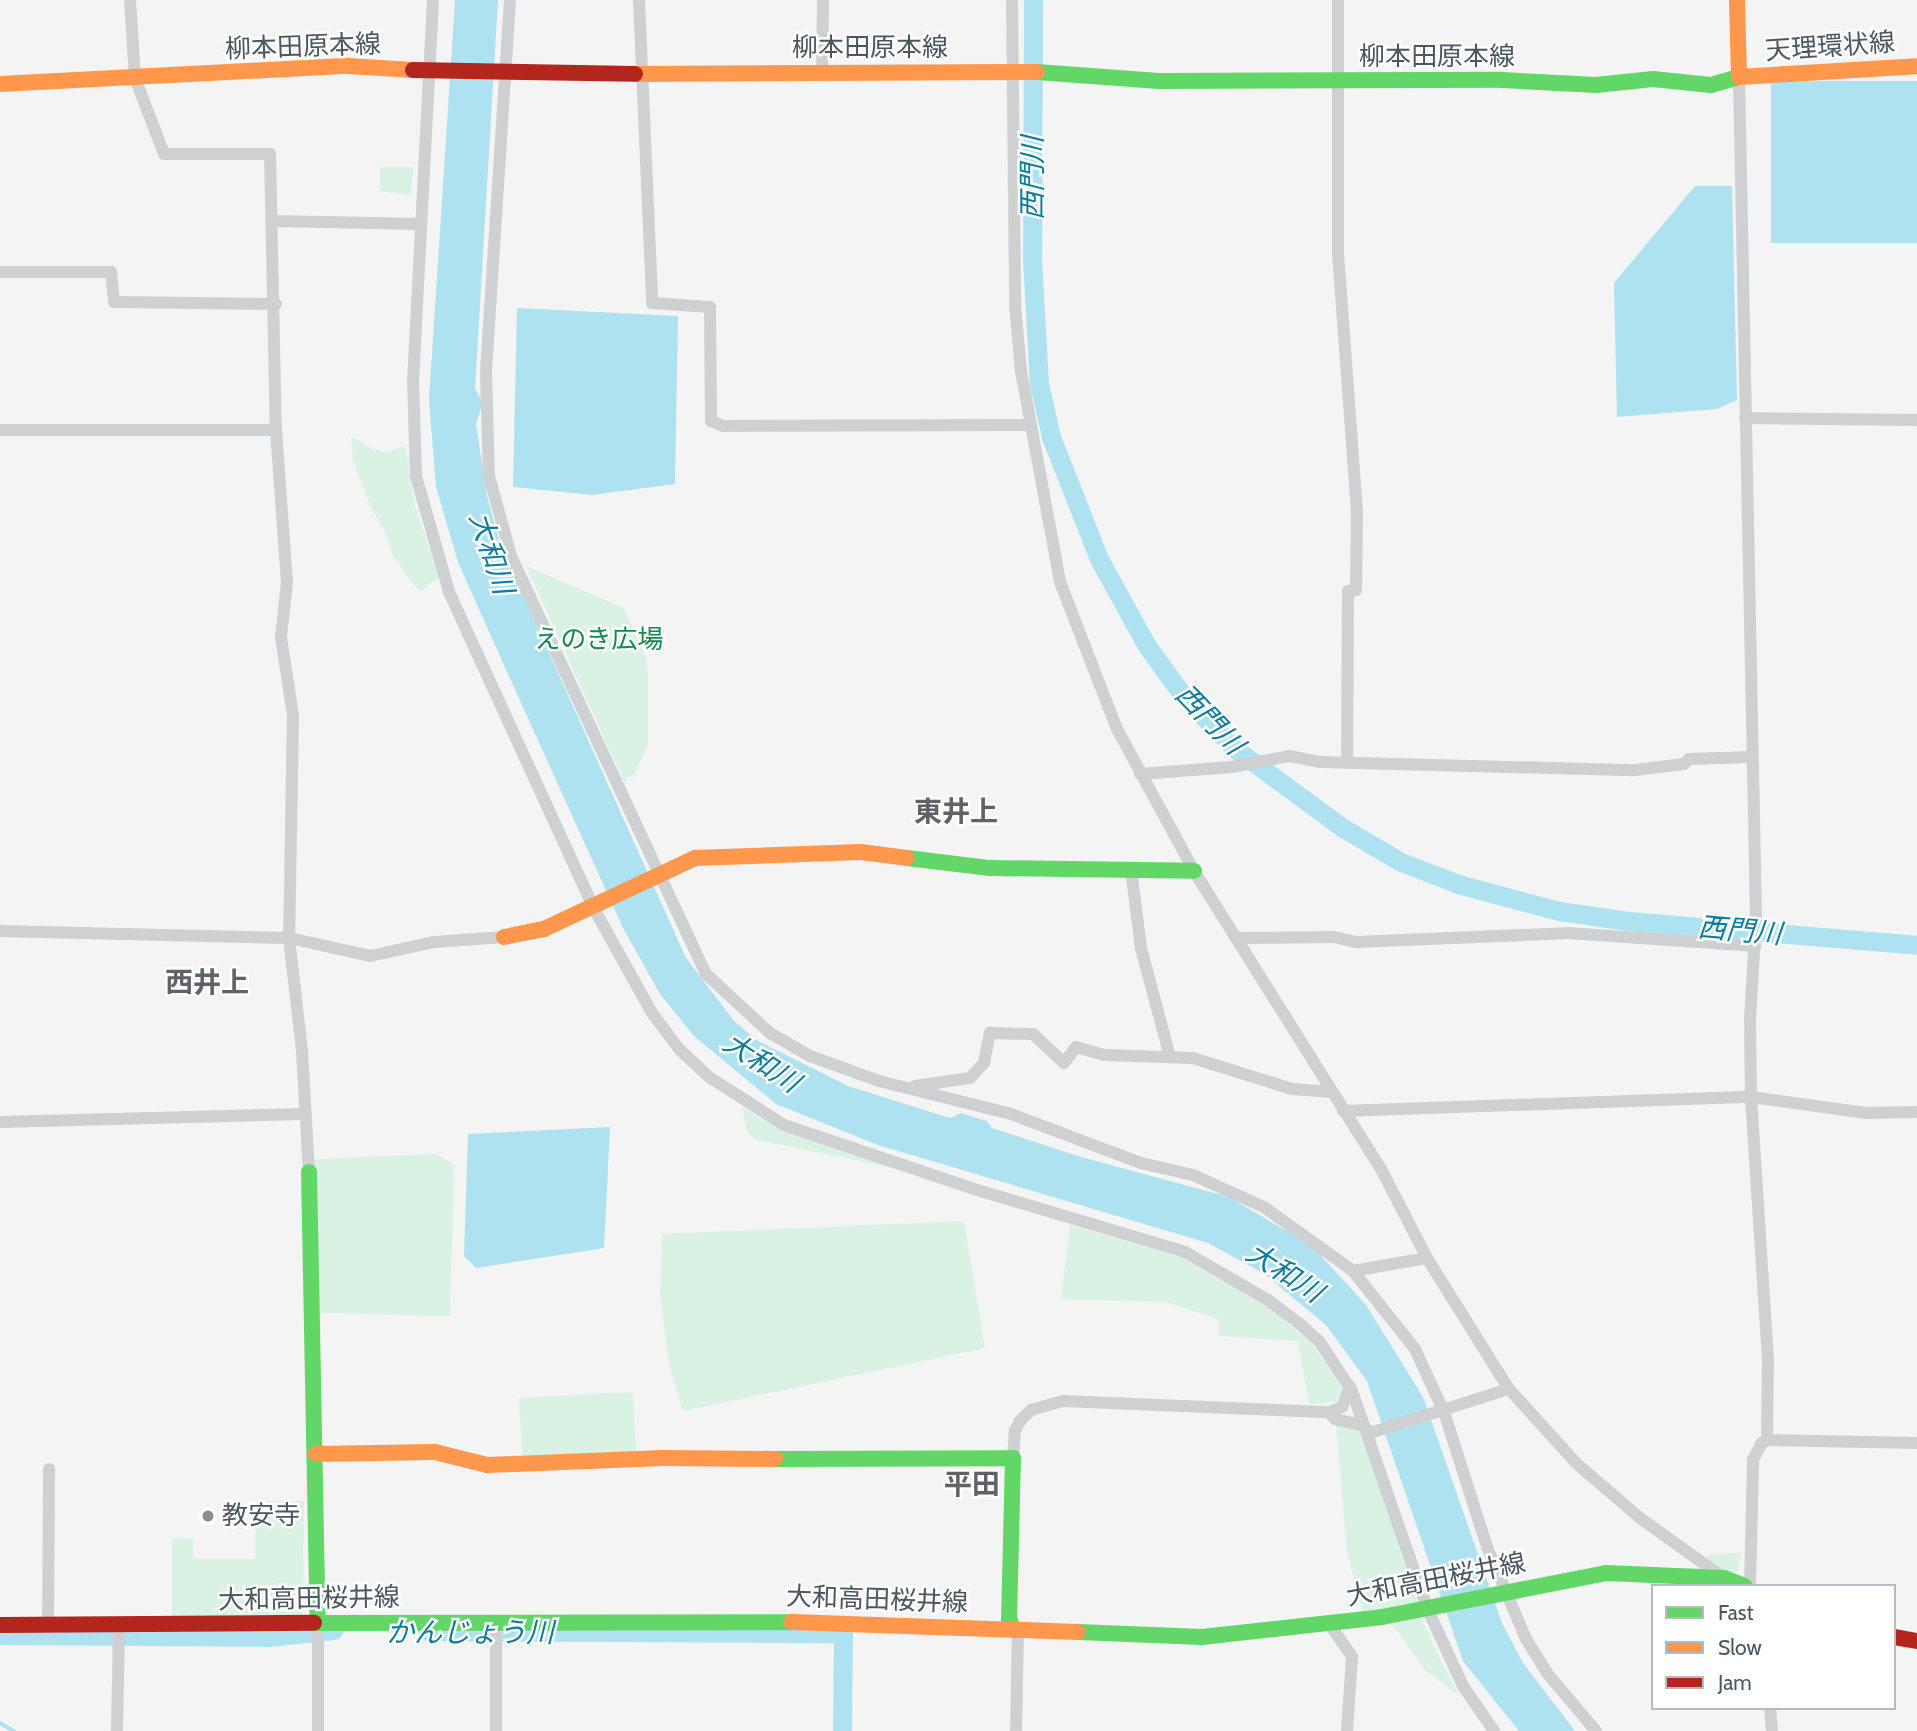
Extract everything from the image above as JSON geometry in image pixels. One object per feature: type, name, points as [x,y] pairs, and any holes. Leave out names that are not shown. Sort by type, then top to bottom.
[{"type":"main road","name":"天理環状線","points":[[1737,0],[1739,77],[1917,66]]},
{"type":"main road","name":"柳本田原本線","points":[[0,85],[348,66],[503,75],[1041,72],[1159,81],[1338,80],[1596,85],[1653,79],[1711,85],[1739,77]]},
{"type":"main road","points":[[504,937],[544,929],[695,858],[713,856],[860,852],[968,867],[1194,871]]},
{"type":"main road","points":[[309,1172],[318,1629]]},
{"type":"main road","points":[[316,1454],[435,1452],[486,1465],[663,1458],[711,1462],[855,1456],[1013,1458],[1009,1619],[1016,1630]]},
{"type":"main road","name":"大和高田桜井線","points":[[0,1625],[48,1625],[119,1631],[496,1629],[749,1620],[1202,1637],[1330,1625],[1606,1573],[1655,1572],[1724,1578],[1742,1584]]},
{"type":"main road","points":[[1896,1637],[1917,1640]]},
{"type":"street","points":[[130,0],[135,78],[163,154],[270,154],[276,304],[276,430],[287,582],[281,637],[293,715],[289,938],[302,1051],[309,1172]]},
{"type":"street","points":[[433,0],[413,448],[432,547],[449,592],[596,906],[652,1013],[679,1049],[757,1111],[784,1125],[974,1189],[1185,1252],[1268,1300],[1300,1324],[1318,1341],[1350,1387],[1372,1432],[1430,1607],[1463,1686],[1494,1731]]},
{"type":"street","points":[[510,0],[503,75],[486,370],[489,476],[512,556],[661,876],[691,948],[706,974],[734,1003],[770,1033],[810,1056],[907,1087],[1011,1114],[1141,1163],[1193,1175],[1272,1212],[1353,1271],[1415,1349],[1442,1413],[1503,1593],[1526,1639],[1547,1673],[1596,1731]]},
{"type":"street","points":[[639,0],[652,303],[710,307],[711,421],[723,426],[1030,425]]},
{"type":"street","points":[[822,0],[822,73]]},
{"type":"street","points":[[1012,0],[1017,72],[1014,305],[1030,425],[1063,591],[1117,729],[1194,871],[1381,1170],[1427,1258],[1509,1389],[1577,1464],[1640,1518],[1724,1578]]},
{"type":"street","points":[[1338,0],[1338,253],[1357,510],[1356,590],[1348,592],[1347,762]]},
{"type":"street","points":[[1739,77],[1756,918],[1750,1019],[1751,1097],[1768,1359],[1767,1440],[1753,1460],[1748,1584]]},
{"type":"street","points":[[273,221],[421,224]]},
{"type":"street","points":[[0,272],[111,272],[114,302],[276,304]]},
{"type":"street","points":[[1745,418],[1917,420]]},
{"type":"street","points":[[0,430],[276,430]]},
{"type":"street","points":[[1140,775],[1233,767],[1289,756],[1347,762],[1635,770],[1684,764],[1689,759],[1752,757]]},
{"type":"street","points":[[1131,870],[1141,948],[1170,1057]]},
{"type":"street","points":[[0,931],[289,938],[370,956],[434,942],[504,937]]},
{"type":"street","points":[[1238,938],[1334,937],[1356,942],[1568,933],[1756,944]]},
{"type":"street","points":[[907,1087],[970,1078],[984,1063],[990,1033],[1033,1034],[1064,1063],[1076,1047],[1104,1055],[1170,1057],[1222,1065],[1246,1077],[1292,1089],[1332,1093]]},
{"type":"street","points":[[1343,1111],[1751,1097],[1866,1113],[1917,1112]]},
{"type":"street","points":[[0,1122],[304,1114]]},
{"type":"street","points":[[1353,1271],[1427,1258]]},
{"type":"street","points":[[1013,1458],[1014,1431],[1020,1421],[1031,1410],[1063,1401],[1329,1412],[1342,1407],[1350,1387]]},
{"type":"street","points":[[1372,1432],[1442,1413],[1509,1389]]},
{"type":"street","points":[[1329,1412],[1335,1419],[1362,1425],[1372,1432]]},
{"type":"street","points":[[1767,1440],[1917,1443]]},
{"type":"street","points":[[48,1625],[49,1469]]},
{"type":"street","points":[[1330,1625],[1352,1657],[1347,1731]]},
{"type":"street","points":[[318,1629],[318,1731]]},
{"type":"street","points":[[496,1629],[496,1731]]},
{"type":"street","points":[[1016,1630],[1016,1731]]},
{"type":"street","points":[[117,1731],[119,1631]]},
{"type":"street","points":[[1770,1710],[1772,1731]]},
{"type":"green space","points":[[380,167],[413,167],[411,195],[380,191]]},
{"type":"green space","points":[[351,436],[373,450],[389,452],[405,446],[415,506],[439,577],[420,592],[394,558],[385,531],[370,506],[353,460]]},
{"type":"green space","name":"えのき広場","points":[[526,566],[624,608],[646,658],[648,675],[648,744],[633,777],[626,777],[626,786]]},
{"type":"green space","points":[[742,1107],[775,1126],[898,1169],[754,1139],[747,1131]]},
{"type":"green space","points":[[437,1154],[454,1165],[450,1316],[318,1313],[315,1159]]},
{"type":"green space","points":[[964,1221],[985,1348],[683,1411],[669,1364],[660,1295],[662,1234]]},
{"type":"green space","points":[[1070,1225],[1181,1257],[1268,1307],[1311,1342],[1343,1389],[1336,1402],[1309,1404],[1298,1341],[1219,1336],[1219,1319],[1167,1302],[1061,1299]]},
{"type":"green space","points":[[633,1392],[636,1451],[522,1457],[519,1398]]},
{"type":"green space","points":[[1336,1425],[1361,1430],[1419,1601],[1363,1613],[1347,1552]]},
{"type":"green space","points":[[256,1501],[304,1501],[303,1619],[172,1619],[172,1538],[193,1539],[193,1559],[255,1559]]},
{"type":"green space","points":[[1741,1553],[1738,1571],[1730,1574],[1712,1564],[1706,1555]]},
{"type":"green space","points":[[1420,1615],[1460,1696],[1425,1670],[1389,1620]]},
{"type":"water","name":"大和川","points":[[455,0],[498,0],[475,389],[483,402],[476,424],[487,496],[500,544],[686,958],[734,1021],[758,1041],[848,1086],[950,1118],[961,1113],[987,1121],[992,1128],[1081,1157],[1229,1197],[1312,1246],[1366,1305],[1423,1397],[1502,1623],[1523,1663],[1575,1731],[1519,1731],[1463,1661],[1367,1381],[1326,1325],[1263,1273],[1208,1243],[878,1145],[776,1104],[694,1036],[660,994],[623,928],[458,562],[436,487],[429,400]]},
{"type":"water","points":[[1771,81],[1917,81],[1917,243],[1771,243]]},
{"type":"water","points":[[1695,186],[1732,186],[1737,400],[1717,409],[1617,417],[1614,283]]},
{"type":"water","points":[[517,308],[678,316],[675,484],[592,495],[513,487]]},
{"type":"water","points":[[610,1127],[604,1248],[476,1268],[464,1256],[468,1134]]},
{"type":"waterway","name":"西門川","points":[[1033,0],[1032,259],[1039,384],[1051,437],[1099,559],[1147,646],[1182,694],[1234,748],[1343,828],[1401,862],[1458,884],[1559,911],[1628,921],[1917,945]]},
{"type":"waterway","name":"かんじょう川","points":[[0,1635],[269,1637],[334,1630]]},
{"type":"waterway","name":"かんじょう川","points":[[427,1631],[843,1633],[842,1731]]},
{"type":"waterway","points":[[0,1723],[14,1731]]},
{"type":"traffic: fast","points":[[1037,72],[1159,81],[1502,80],[1596,85],[1653,79],[1711,85],[1739,77]]},
{"type":"traffic: fast","points":[[907,858],[990,868],[1194,871]]},
{"type":"traffic: fast","points":[[309,1172],[318,1623]]},
{"type":"traffic: fast","points":[[775,1459],[1013,1458],[1009,1619],[1014,1630]]},
{"type":"traffic: fast","points":[[1078,1632],[1202,1637],[1382,1617],[1606,1573],[1724,1578],[1740,1584]]},
{"type":"traffic: fast","points":[[314,1623],[791,1622]]},
{"type":"traffic: slow","points":[[1737,0],[1739,77],[1917,66]]},
{"type":"traffic: slow","points":[[0,84],[348,66],[413,70]]},
{"type":"traffic: slow","points":[[635,74],[1037,72]]},
{"type":"traffic: slow","points":[[504,937],[544,929],[695,858],[861,852],[907,858]]},
{"type":"traffic: slow","points":[[316,1454],[435,1452],[487,1465],[663,1458],[775,1459]]},
{"type":"traffic: slow","points":[[791,1622],[1078,1632]]},
{"type":"traffic: jam","points":[[413,70],[635,74]]},
{"type":"traffic: jam","points":[[0,1625],[314,1623]]},
{"type":"traffic: jam","points":[[1896,1637],[1917,1641]]},
{"type":"place","name":"教安寺","points":[[208,1516]]},
{"type":"district","name":"東井上","points":[[956,811]]},
{"type":"district","name":"西井上","points":[[207,982]]},
{"type":"district","name":"平田","points":[[972,1484]]}]
